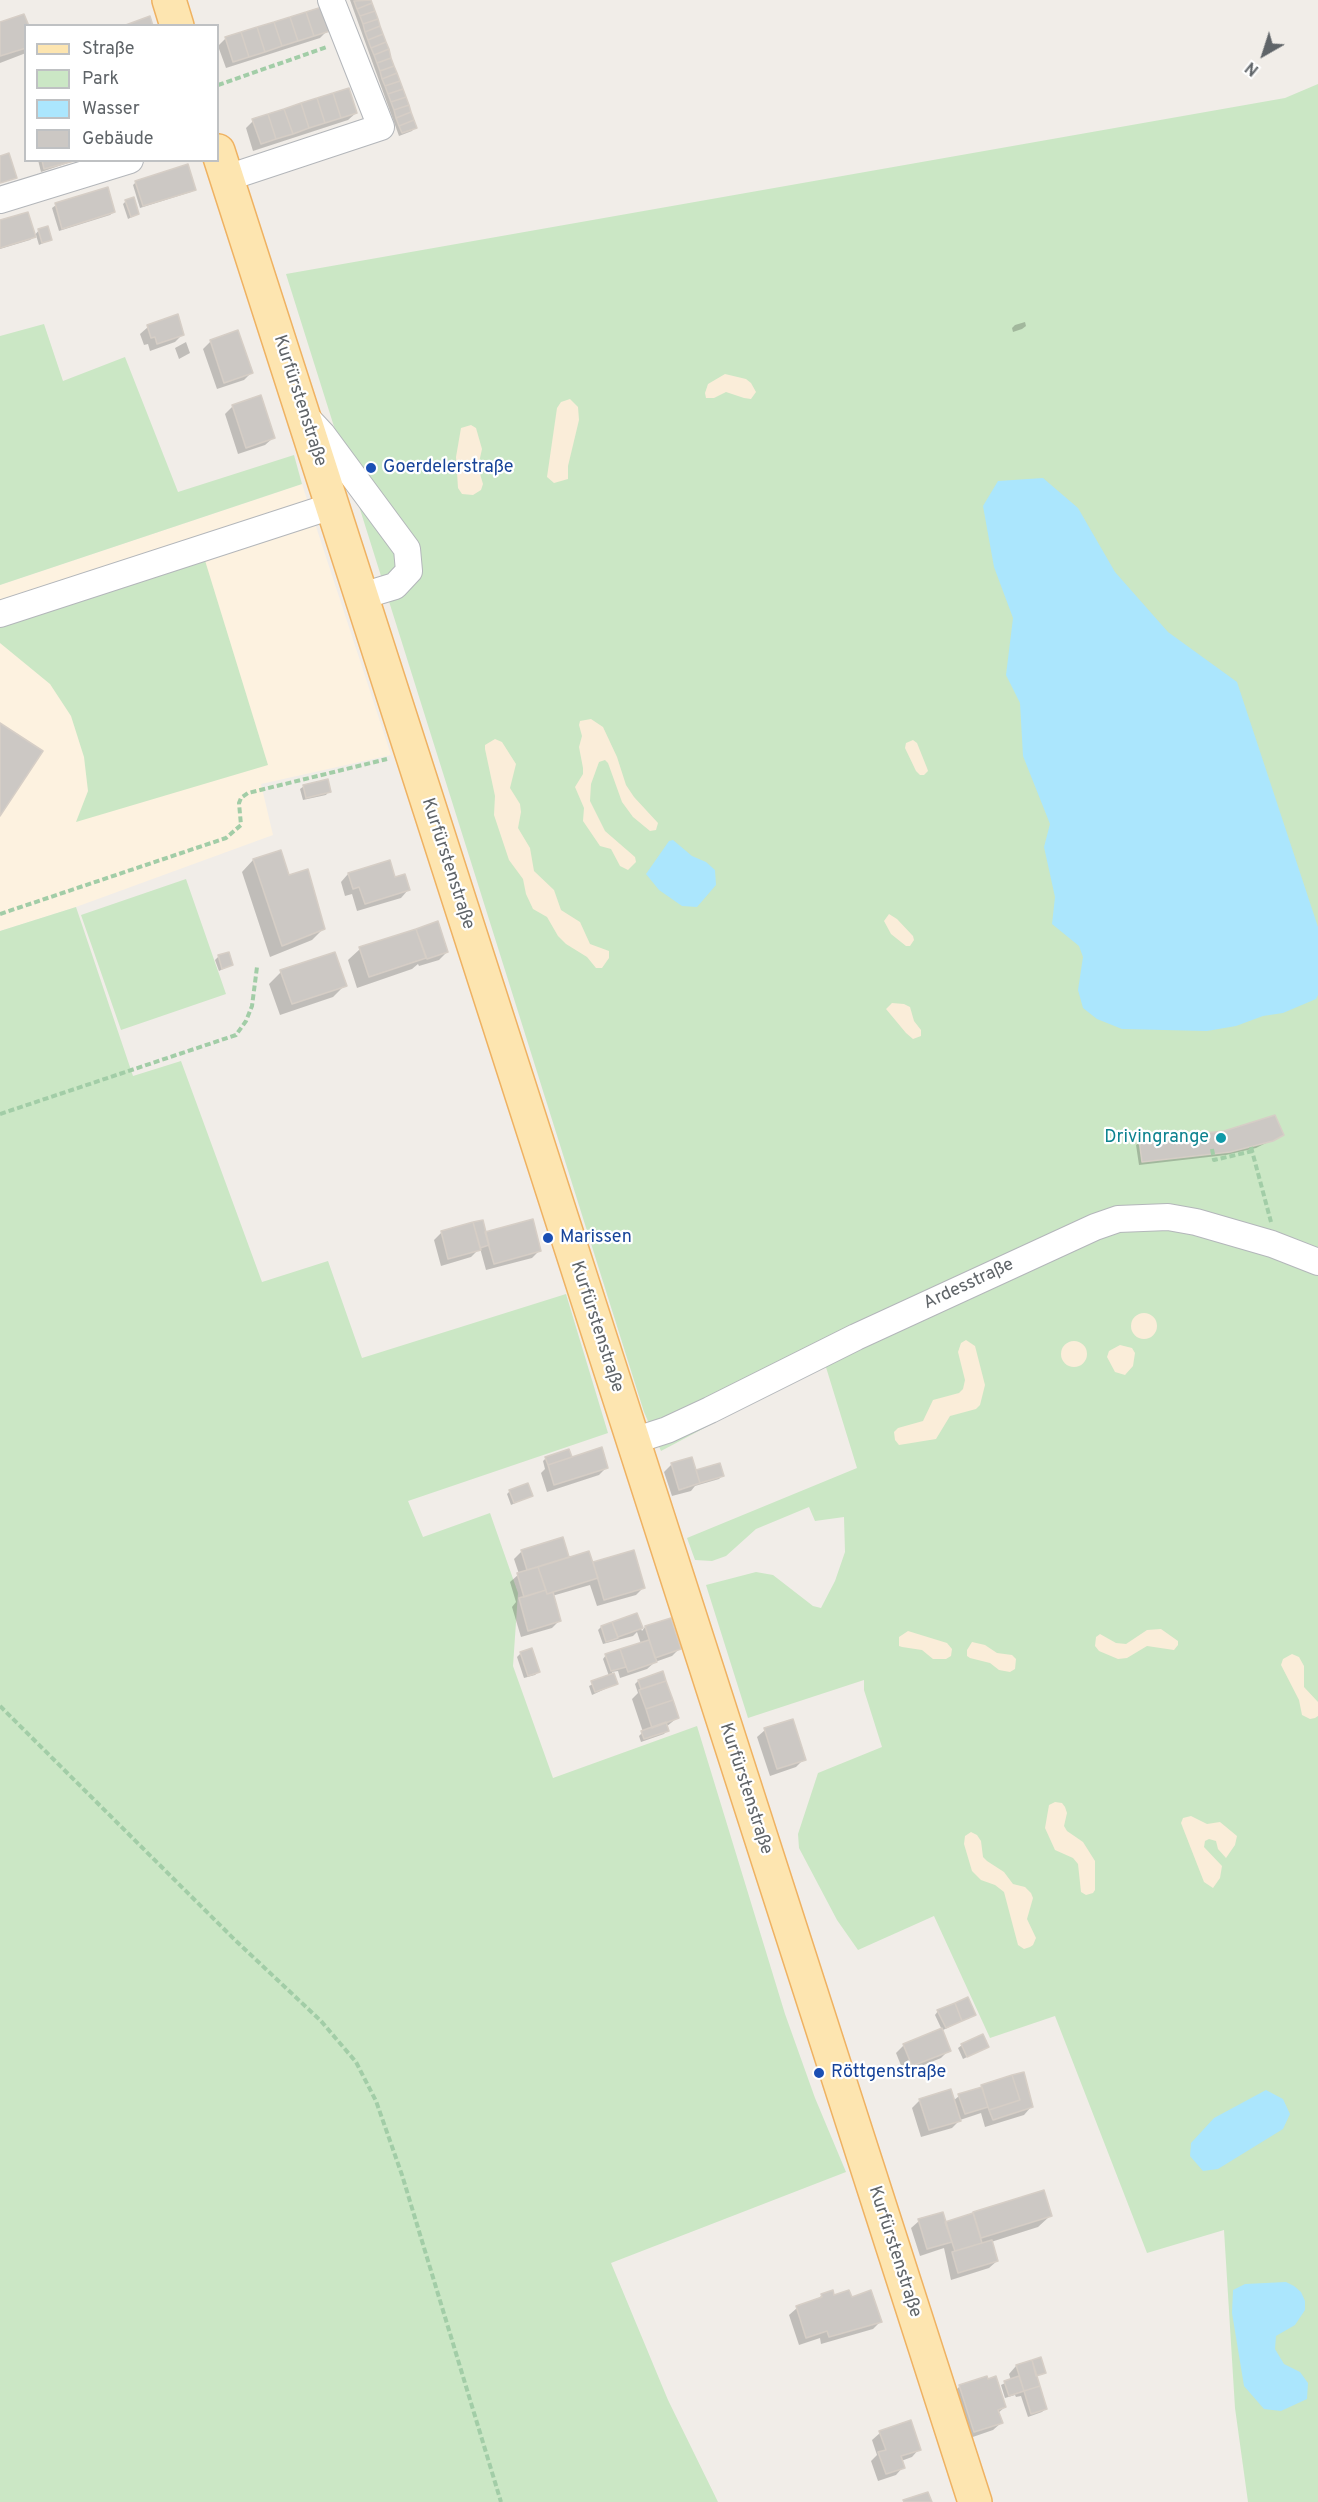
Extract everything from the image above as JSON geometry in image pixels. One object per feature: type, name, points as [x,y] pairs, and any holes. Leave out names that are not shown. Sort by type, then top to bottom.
[{"type":"main road","points":[[169,0],[176,24]]},
{"type":"main road","name":"Kurfürstenstraße","points":[[222,165],[975,2502]]},
{"type":"street","points":[[222,165],[381,127],[331,0]]},
{"type":"street","points":[[0,200],[124,162]]},
{"type":"street","points":[[302,412],[322,434],[407,549],[409,571],[395,586],[362,596]]},
{"type":"street","points":[[0,614],[332,506]]},
{"type":"street","name":"Ardesstraße","points":[[633,1441],[667,1430],[700,1415],[856,1337],[1095,1227],[1118,1219],[1168,1217],[1236,1232],[1318,1262]]},
{"type":"path","points":[[219,85],[348,40]]},
{"type":"path","points":[[0,914],[226,838],[241,825],[239,803],[241,798],[248,794],[411,753]]},
{"type":"path","points":[[0,1113],[236,1035],[246,1021],[252,1006],[257,967]]},
{"type":"path","points":[[1212,1149],[1214,1157],[1252,1149],[1273,1230],[1272,1244]]},
{"type":"path","points":[[0,1706],[235,1940],[321,2021],[356,2062],[376,2101],[402,2175],[501,2502]]},
{"type":"shaded area","points":[[302,484],[391,755],[261,784],[273,835],[76,907],[0,931],[0,585]]},
{"type":"green space","points":[[1318,84],[1318,2502],[1248,2502],[1235,2408],[1224,2230],[1147,2253],[1055,2016],[990,2038],[934,1916],[858,1950],[837,1920],[799,1848],[798,1834],[818,1773],[882,1747],[864,1690],[864,1680],[748,1718],[706,1585],[756,1572],[773,1575],[813,1606],[821,1608],[835,1581],[845,1552],[844,1517],[815,1521],[809,1507],[756,1529],[726,1556],[712,1561],[695,1560],[687,1538],[857,1468],[825,1364],[661,1451],[644,1412],[286,274],[1285,98]]},
{"type":"green space","points":[[44,324],[63,381],[125,357],[178,492],[294,455],[302,484],[0,585],[0,336]]},
{"type":"green space","points":[[203,554],[268,765],[76,822],[88,791],[84,757],[71,716],[50,684],[0,643],[0,622]]},
{"type":"green space","points":[[186,879],[226,994],[121,1030],[81,915]]},
{"type":"green space","points":[[76,907],[133,1076],[181,1061],[262,1282],[328,1261],[362,1358],[566,1294],[608,1433],[408,1501],[423,1537],[490,1513],[518,1593],[513,1666],[553,1778],[697,1726],[785,2014],[815,2098],[846,2172],[611,2263],[668,2400],[718,2502],[0,2502],[0,931]]},
{"type":"sand","points":[[725,374],[746,379],[751,383],[756,392],[751,399],[726,392],[714,398],[706,398],[708,384]]},
{"type":"sand","points":[[570,399],[578,407],[579,420],[568,466],[568,479],[554,483],[547,477],[557,408],[561,402]]},
{"type":"sand","points":[[471,425],[476,428],[482,449],[478,467],[483,484],[481,490],[473,495],[462,494],[458,488],[456,457],[461,428]]},
{"type":"sand","points":[[591,719],[603,727],[617,757],[626,785],[658,823],[656,830],[650,831],[633,817],[622,802],[608,763],[605,760],[599,762],[591,784],[590,801],[605,831],[635,857],[636,862],[628,870],[620,866],[611,849],[600,846],[583,821],[584,808],[575,787],[583,774],[579,747],[582,736],[579,725],[580,721]]},
{"type":"sand","points":[[495,739],[502,742],[516,764],[510,788],[520,804],[518,828],[530,848],[534,871],[554,890],[561,910],[580,922],[590,944],[609,951],[609,958],[602,968],[596,968],[587,957],[566,944],[558,936],[547,917],[533,909],[526,894],[523,879],[509,860],[494,815],[495,796],[485,749],[485,745]]},
{"type":"sand","points":[[913,740],[917,743],[928,771],[924,775],[916,771],[905,748],[906,743]]},
{"type":"sand","points":[[889,914],[913,936],[914,940],[910,946],[906,946],[891,934],[884,921]]},
{"type":"sand","points":[[892,1003],[910,1007],[914,1021],[921,1030],[921,1036],[913,1039],[906,1033],[886,1009]]},
{"type":"sand","points":[[1144,1313],[1153,1317],[1157,1326],[1153,1335],[1144,1339],[1135,1335],[1131,1326],[1135,1317]]},
{"type":"sand","points":[[966,1340],[975,1346],[985,1385],[980,1405],[976,1409],[950,1416],[936,1439],[899,1445],[895,1440],[894,1432],[898,1428],[923,1421],[933,1400],[959,1393],[963,1389],[965,1380],[958,1352],[961,1343]]},
{"type":"sand","points":[[1074,1341],[1083,1345],[1087,1354],[1083,1363],[1074,1367],[1065,1363],[1061,1354],[1065,1345]]},
{"type":"sand","points":[[1120,1345],[1132,1348],[1135,1353],[1133,1366],[1125,1375],[1115,1372],[1107,1357],[1109,1351]]},
{"type":"sand","points":[[1161,1629],[1178,1641],[1174,1650],[1147,1646],[1127,1658],[1118,1659],[1099,1651],[1095,1646],[1096,1637],[1100,1634],[1116,1643],[1126,1644],[1147,1630]]},
{"type":"sand","points":[[908,1631],[947,1643],[952,1649],[951,1656],[946,1659],[933,1659],[922,1650],[899,1646],[899,1637]]},
{"type":"sand","points":[[972,1642],[985,1645],[997,1653],[1012,1655],[1016,1659],[1015,1669],[1010,1672],[999,1670],[990,1663],[970,1658],[967,1656],[967,1650]]},
{"type":"sand","points":[[1292,1654],[1299,1657],[1304,1666],[1304,1687],[1318,1702],[1318,1716],[1315,1718],[1310,1719],[1302,1715],[1299,1700],[1281,1665],[1283,1659]]},
{"type":"sand","points":[[1055,1802],[1062,1803],[1065,1807],[1067,1813],[1064,1826],[1067,1831],[1083,1842],[1095,1861],[1095,1890],[1093,1893],[1086,1895],[1081,1892],[1078,1864],[1073,1858],[1055,1850],[1045,1828],[1049,1805]]},
{"type":"sand","points":[[1191,1816],[1207,1824],[1220,1822],[1237,1836],[1235,1845],[1226,1858],[1218,1849],[1216,1841],[1209,1839],[1205,1841],[1204,1847],[1222,1866],[1220,1878],[1213,1888],[1204,1882],[1181,1823],[1183,1818]]},
{"type":"sand","points":[[971,1832],[981,1841],[983,1857],[1004,1872],[1013,1884],[1025,1887],[1031,1893],[1033,1898],[1027,1919],[1036,1938],[1030,1947],[1024,1949],[1018,1945],[1004,1892],[995,1885],[981,1880],[972,1871],[964,1844],[965,1836]]},
{"type":"water","points":[[1043,478],[1078,508],[1115,572],[1168,632],[1237,682],[1318,927],[1318,995],[1316,999],[1283,1013],[1263,1016],[1236,1026],[1207,1031],[1122,1029],[1097,1019],[1083,1008],[1078,990],[1083,957],[1079,946],[1052,924],[1055,897],[1044,847],[1050,824],[1023,756],[1020,703],[1006,675],[1013,618],[994,567],[983,506],[998,481]]},
{"type":"water","points":[[673,840],[692,856],[706,862],[715,870],[716,885],[697,907],[682,906],[659,890],[646,874],[669,841]]},
{"type":"water","points":[[1266,2090],[1283,2099],[1290,2114],[1283,2129],[1218,2169],[1203,2171],[1190,2156],[1191,2143],[1214,2118]]},
{"type":"water","points":[[1286,2282],[1301,2292],[1305,2301],[1305,2310],[1295,2325],[1276,2336],[1275,2349],[1284,2364],[1300,2372],[1308,2383],[1307,2399],[1281,2411],[1264,2409],[1244,2386],[1232,2313],[1233,2290],[1245,2284]]},
{"type":"building","points":[[371,0],[372,3],[357,9],[354,1]]},
{"type":"building","points":[[372,3],[375,11],[360,16],[357,9]]},
{"type":"building","points":[[322,7],[330,31],[314,36],[306,12]]},
{"type":"building","points":[[375,11],[378,19],[363,24],[360,16]]},
{"type":"building","points":[[306,12],[314,36],[298,41],[290,17]]},
{"type":"building","points":[[24,14],[28,24],[24,24],[24,49],[0,56],[0,22]]},
{"type":"building","points":[[150,16],[152,24],[128,24]]},
{"type":"building","points":[[290,17],[298,41],[282,46],[274,22]]},
{"type":"building","points":[[378,19],[380,26],[365,32],[363,24]]},
{"type":"building","points":[[274,22],[282,46],[265,52],[257,27]]},
{"type":"building","points":[[380,26],[383,34],[368,40],[365,32]]},
{"type":"building","points":[[257,27],[265,52],[249,57],[241,32]]},
{"type":"building","points":[[241,32],[249,57],[233,62],[225,37]]},
{"type":"building","points":[[383,34],[386,42],[371,48],[368,40]]},
{"type":"building","points":[[386,42],[389,49],[374,55],[371,48]]},
{"type":"building","points":[[389,49],[391,58],[377,63],[374,55]]},
{"type":"building","points":[[391,58],[394,66],[380,71],[377,63]]},
{"type":"building","points":[[394,66],[397,73],[382,79],[380,71]]},
{"type":"building","points":[[397,73],[400,81],[385,86],[382,79]]},
{"type":"building","points":[[400,81],[403,89],[388,94],[385,86]]},
{"type":"building","points":[[349,88],[357,113],[341,118],[333,93]]},
{"type":"building","points":[[403,89],[406,97],[391,102],[388,94]]},
{"type":"building","points":[[333,93],[341,118],[325,123],[317,98]]},
{"type":"building","points":[[406,97],[409,105],[394,110],[391,102]]},
{"type":"building","points":[[317,98],[325,123],[309,128],[301,103]]},
{"type":"building","points":[[301,103],[309,128],[293,134],[284,109]]},
{"type":"building","points":[[409,105],[411,112],[396,118],[394,110]]},
{"type":"building","points":[[284,109],[293,134],[276,139],[268,114]]},
{"type":"building","points":[[411,112],[414,120],[399,126],[396,118]]},
{"type":"building","points":[[268,114],[276,139],[261,144],[252,119]]},
{"type":"building","points":[[414,120],[417,128],[402,133],[399,126]]},
{"type":"building","points":[[9,153],[17,178],[0,183],[0,156]]},
{"type":"building","points":[[42,162],[70,162],[44,169]]},
{"type":"building","points":[[188,164],[196,190],[143,206],[135,181]]},
{"type":"building","points":[[108,187],[115,212],[62,229],[55,203]]},
{"type":"building","points":[[134,197],[139,214],[131,217],[125,200]]},
{"type":"building","points":[[28,212],[36,237],[0,248],[0,220]]},
{"type":"building","points":[[48,226],[52,240],[42,243],[38,229]]},
{"type":"building","points":[[178,314],[184,335],[157,344],[155,337],[151,338],[147,325]]},
{"type":"building","points":[[238,330],[253,373],[224,383],[210,340]]},
{"type":"building","points":[[261,395],[275,438],[246,448],[232,405]]},
{"type":"building","points":[[0,723],[43,751],[0,816]]},
{"type":"building","points":[[328,779],[331,792],[306,798],[303,785]]},
{"type":"building","points":[[281,850],[289,875],[308,869],[325,929],[282,946],[253,859]]},
{"type":"building","points":[[390,860],[395,877],[405,874],[410,890],[365,904],[359,887],[353,889],[348,873]]},
{"type":"building","points":[[438,921],[448,952],[427,959],[416,929]]},
{"type":"building","points":[[416,929],[426,958],[369,977],[359,947]]},
{"type":"building","points":[[229,952],[233,965],[222,969],[218,955]]},
{"type":"building","points":[[335,952],[347,986],[292,1004],[280,970]]},
{"type":"building","name":"Drivingrange","points":[[1275,1115],[1284,1135],[1273,1141],[1230,1152],[1142,1162],[1139,1140],[1224,1131]]},
{"type":"building","points":[[533,1219],[541,1251],[494,1264],[485,1232]]},
{"type":"building","points":[[483,1220],[489,1245],[480,1248],[473,1222]]},
{"type":"building","points":[[473,1222],[481,1250],[448,1259],[441,1231]]},
{"type":"building","points":[[602,1447],[608,1468],[554,1485],[548,1465]]},
{"type":"building","points":[[569,1449],[572,1457],[548,1465],[545,1457]]},
{"type":"building","points":[[692,1457],[700,1483],[679,1490],[671,1463]]},
{"type":"building","points":[[720,1463],[724,1476],[700,1483],[696,1470]]},
{"type":"building","points":[[528,1483],[533,1496],[514,1503],[509,1490]]},
{"type":"building","points":[[563,1537],[569,1557],[527,1570],[521,1550]]},
{"type":"building","points":[[634,1550],[645,1588],[604,1600],[593,1562]]},
{"type":"building","points":[[589,1551],[598,1578],[547,1594],[538,1567]]},
{"type":"building","points":[[538,1567],[546,1590],[524,1597],[517,1573]]},
{"type":"building","points":[[546,1590],[547,1594],[553,1592],[561,1621],[528,1631],[519,1598]]},
{"type":"building","points":[[637,1613],[643,1628],[618,1637],[612,1622]]},
{"type":"building","points":[[671,1618],[681,1649],[655,1658],[645,1626]]},
{"type":"building","points":[[612,1622],[618,1638],[606,1642],[601,1626]]},
{"type":"building","points":[[649,1640],[657,1662],[628,1672],[620,1649]]},
{"type":"building","points":[[532,1648],[540,1672],[528,1676],[520,1652]]},
{"type":"building","points":[[620,1649],[626,1667],[611,1671],[605,1654]]},
{"type":"building","points":[[663,1671],[666,1681],[641,1689],[638,1680]]},
{"type":"building","points":[[614,1673],[618,1684],[595,1692],[591,1681]]},
{"type":"building","points":[[666,1681],[673,1700],[646,1709],[639,1690]]},
{"type":"building","points":[[673,1700],[679,1718],[652,1728],[646,1709]]},
{"type":"building","points":[[793,1719],[806,1760],[777,1769],[764,1728]]},
{"type":"building","points":[[666,1722],[669,1731],[644,1739],[641,1731]]},
{"type":"building","points":[[968,1997],[976,2015],[962,2021],[955,2003]]},
{"type":"building","points":[[955,2003],[962,2021],[946,2028],[937,2010]]},
{"type":"building","points":[[942,2028],[951,2051],[912,2066],[903,2044]]},
{"type":"building","points":[[983,2034],[989,2047],[967,2057],[961,2044]]},
{"type":"building","points":[[1024,2072],[1033,2107],[993,2120],[989,2110],[1020,2100],[1012,2075]]},
{"type":"building","points":[[1012,2075],[1020,2100],[989,2110],[981,2085]]},
{"type":"building","points":[[982,2087],[988,2107],[965,2114],[958,2094]]},
{"type":"building","points":[[951,2089],[961,2121],[929,2130],[919,2099]]},
{"type":"building","points":[[1044,2190],[1052,2216],[981,2238],[973,2212]]},
{"type":"building","points":[[943,2212],[952,2242],[927,2249],[918,2219]]},
{"type":"building","points":[[973,2213],[982,2243],[955,2251],[945,2222]]},
{"type":"building","points":[[992,2240],[998,2261],[958,2273],[952,2252]]},
{"type":"building","points":[[833,2290],[834,2295],[849,2290],[852,2297],[871,2290],[882,2322],[829,2337],[827,2331],[806,2338],[796,2306],[822,2297],[821,2294]]},
{"type":"building","points":[[1041,2357],[1046,2373],[1036,2376],[1032,2360]]},
{"type":"building","points":[[1032,2360],[1040,2386],[1024,2391],[1016,2365]]},
{"type":"building","points":[[987,2376],[988,2379],[996,2376],[1006,2407],[998,2410],[1003,2423],[974,2432],[959,2385]]},
{"type":"building","points":[[1019,2376],[1024,2391],[1009,2396],[1004,2381]]},
{"type":"building","points":[[1040,2386],[1047,2409],[1031,2414],[1024,2391]]},
{"type":"building","points":[[911,2420],[921,2450],[901,2456],[905,2468],[886,2474],[878,2452],[886,2450],[879,2431]]},
{"type":"building","points":[[928,2492],[932,2502],[904,2502],[903,2500]]},
{"type":"place","name":"Goerdelerstraße","points":[[371,468]]},
{"type":"place","name":"Drivingrange","points":[[1221,1138]]},
{"type":"place","name":"Marissen","points":[[548,1238]]},
{"type":"place","name":"Röttgenstraße","points":[[819,2073]]}]
